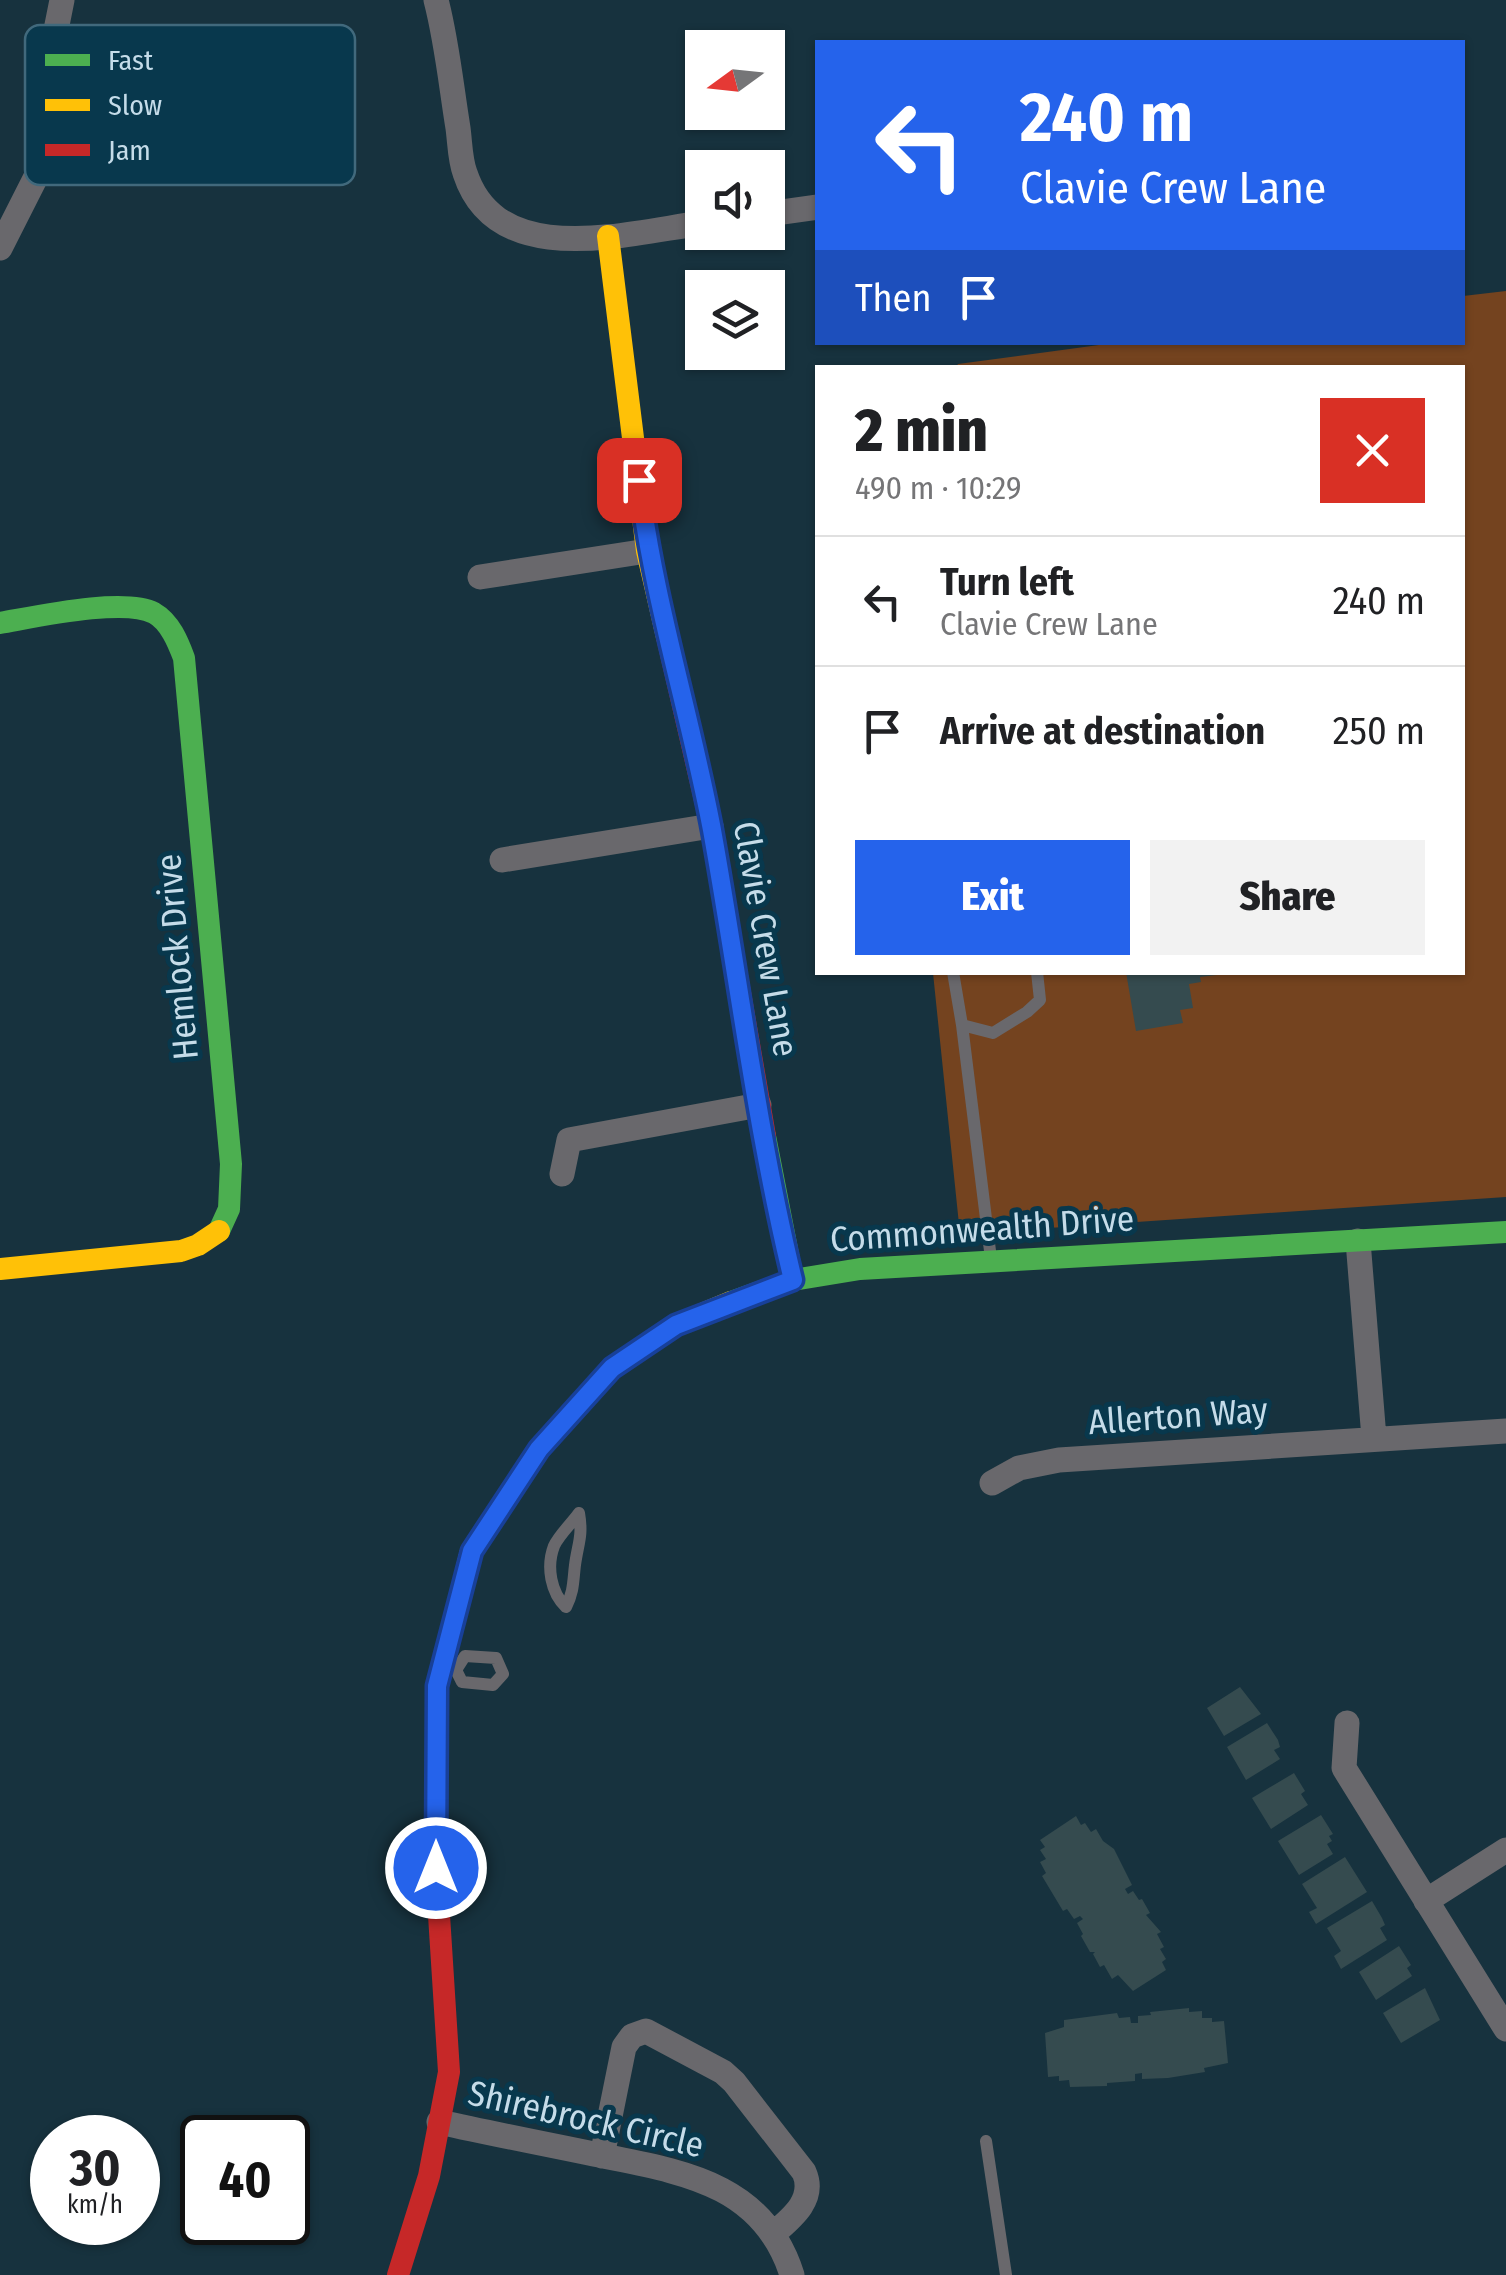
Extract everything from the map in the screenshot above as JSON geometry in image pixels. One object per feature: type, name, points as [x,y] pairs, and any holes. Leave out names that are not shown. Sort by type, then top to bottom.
[{"type":"street","points":[[57,25],[62,0]]},
{"type":"street","points":[[436,0],[464,172],[492,216],[515,230],[542,238],[608,236],[685,225]]},
{"type":"street","points":[[0,248],[32,185]]},
{"type":"street","points":[[785,212],[815,207]]},
{"type":"street","name":"Clavie Crew Lane","points":[[608,236],[647,551],[711,826],[793,1280]]},
{"type":"street","points":[[480,577],[647,551]]},
{"type":"street","name":"Hemlock Drive","points":[[0,623],[78,610],[134,608],[152,612],[172,632],[184,658],[232,1164],[232,1210],[205,1245],[181,1251],[0,1269]]},
{"type":"street","points":[[502,860],[711,826]]},
{"type":"street","points":[[562,1174],[569,1140],[759,1106]]},
{"type":"street","name":"Commonwealth Drive","points":[[398,2275],[429,2176],[450,2072],[436,1868],[437,1686],[449,1669],[472,1551],[539,1449],[612,1368],[676,1325],[793,1280],[860,1270],[991,1261],[1506,1232]]},
{"type":"street","points":[[1358,1242],[1374,1438]]},
{"type":"street","name":"Allerton Way","points":[[992,1483],[1019,1468],[1059,1460],[1506,1431]]},
{"type":"street","points":[[1348,1723],[1344,1768],[1506,2029]]},
{"type":"street","points":[[1426,1901],[1506,1850]]},
{"type":"street","points":[[602,2156],[624,2046],[632,2036],[646,2031],[723,2072],[804,2172],[809,2183],[804,2201],[796,2214],[773,2234]]},
{"type":"street","name":"Shirebrock Circle","points":[[439,2122],[668,2170],[712,2183],[744,2203],[773,2234],[786,2254],[792,2275]]},
{"type":"lane","points":[[954,975],[991,1261]]},
{"type":"lane","points":[[962,1025],[993,1033],[1027,1012],[1040,1000],[1036,975]]},
{"type":"lane","points":[[579,1513],[583,1536],[575,1564],[575,1588],[566,1607],[556,1597],[551,1578],[554,1546],[579,1513]]},
{"type":"lane","points":[[986,2141],[1006,2275]]},
{"type":"shaded area","points":[[1506,291],[1506,1197],[960,1234],[933,975],[1465,975],[1465,365],[957,365],[1099,345],[1465,345],[1465,296]]},
{"type":"building","points":[[1127,975],[1217,975],[1200,977],[1201,982],[1189,984],[1193,1008],[1180,1010],[1183,1023],[1136,1031]]},
{"type":"building","points":[[1240,1687],[1261,1714],[1224,1736],[1207,1708]]},
{"type":"building","points":[[1267,1723],[1278,1740],[1280,1747],[1274,1750],[1280,1759],[1246,1780],[1227,1747]]},
{"type":"building","points":[[1294,1773],[1308,1805],[1271,1829],[1252,1798]]},
{"type":"building","points":[[1321,1815],[1333,1834],[1327,1844],[1333,1854],[1299,1875],[1278,1841]]},
{"type":"building","points":[[1076,1816],[1081,1825],[1085,1823],[1091,1832],[1096,1829],[1114,1849],[1132,1885],[1125,1889],[1142,1899],[1150,1913],[1146,1915],[1161,1932],[1157,1934],[1164,1947],[1160,1949],[1166,1959],[1162,1962],[1166,1970],[1133,1991],[1118,1975],[1112,1979],[1104,1965],[1100,1967],[1095,1952],[1090,1952],[1081,1936],[1077,1923],[1083,1919],[1074,1919],[1067,1909],[1063,1911],[1042,1876],[1046,1873],[1040,1862],[1046,1859],[1040,1850],[1045,1847],[1040,1840]]},
{"type":"building","points":[[1345,1857],[1367,1892],[1316,1924],[1309,1912],[1317,1908],[1302,1884]]},
{"type":"building","points":[[1372,1901],[1385,1925],[1380,1928],[1387,1940],[1341,1969],[1334,1956],[1341,1951],[1327,1928]]},
{"type":"building","points":[[1399,1946],[1411,1965],[1407,1968],[1412,1976],[1376,2000],[1359,1972]]},
{"type":"building","points":[[1425,1988],[1440,2020],[1401,2043],[1383,2013]]},
{"type":"building","points":[[1189,2008],[1189,2012],[1202,2011],[1202,2018],[1212,2018],[1212,2022],[1224,2021],[1228,2063],[1204,2068],[1205,2072],[1168,2078],[1142,2079],[1142,2073],[1135,2074],[1135,2081],[1107,2086],[1070,2087],[1069,2080],[1048,2077],[1045,2033],[1064,2027],[1064,2020],[1117,2013],[1119,2018],[1130,2017],[1131,2023],[1138,2023],[1138,2016],[1151,2015],[1150,2012]]},
{"type":"traffic: fast","points":[[0,623],[79,610],[140,609],[165,622],[184,658],[231,1164],[229,1209],[219,1231]]},
{"type":"traffic: fast","points":[[765,1136],[793,1280]]},
{"type":"traffic: fast","points":[[731,1302],[793,1280],[860,1269],[1506,1232]]},
{"type":"traffic: slow","points":[[608,236],[647,551],[667,637]]},
{"type":"traffic: slow","points":[[0,1269],[181,1251],[219,1231]]},
{"type":"traffic: slow","points":[[446,1651],[471,1551],[539,1449],[612,1368],[676,1325],[731,1302]]},
{"type":"traffic: jam","points":[[667,637],[711,826],[765,1136]]},
{"type":"traffic: jam","points":[[398,2275],[429,2176],[449,2072],[436,1868],[437,1685],[446,1651]]},
{"type":"route","points":[[436,1868],[437,1686],[472,1551],[539,1449],[612,1368],[676,1325],[793,1280],[776,1204],[711,826],[647,551],[639,480]]}]
